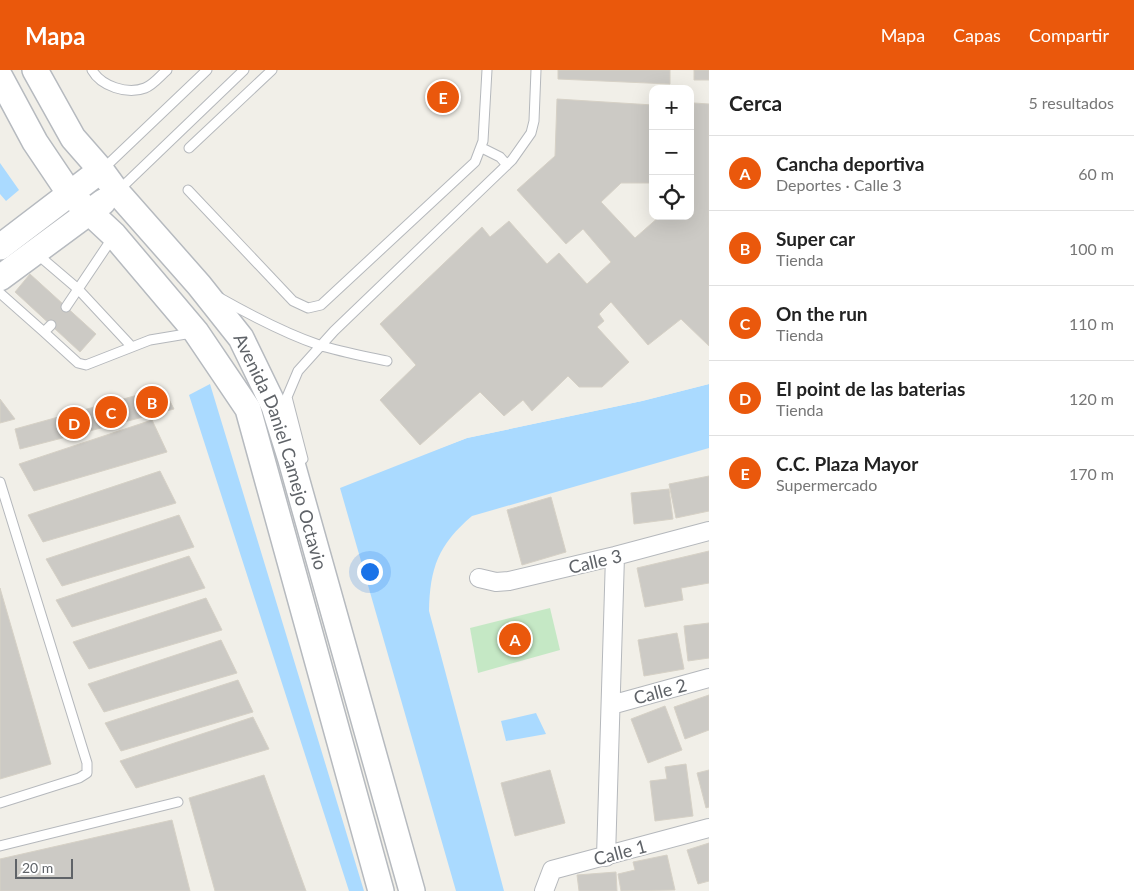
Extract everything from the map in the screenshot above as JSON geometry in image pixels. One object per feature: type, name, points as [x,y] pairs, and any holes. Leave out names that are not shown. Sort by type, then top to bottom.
[{"type":"main road","name":"Avenida Daniel Camejo Octavio","points":[[35,70],[73,138],[117,192],[199,285],[241,338],[274,406],[312,533],[412,891]]},
{"type":"main road","name":"Avenida Daniel Camejo Octavio","points":[[0,77],[35,142],[70,194],[114,235],[196,332],[248,409],[381,891]]},
{"type":"main road","points":[[3,243],[101,170]]},
{"type":"main road","points":[[0,278],[117,192]]},
{"type":"main road","points":[[0,291],[27,258]]},
{"type":"street","name":"Calle 3","points":[[479,578],[496,582],[509,580],[615,556],[709,531]]},
{"type":"street","points":[[606,856],[615,556]]},
{"type":"street","name":"Calle 2","points":[[611,705],[709,678]]},
{"type":"street","name":"Calle 1","points":[[544,891],[552,870],[709,828]]},
{"type":"lane","points":[[92,70],[100,82],[106,85],[140,89],[148,86],[167,70]]},
{"type":"lane","points":[[101,170],[207,70]]},
{"type":"lane","points":[[117,192],[244,70]]},
{"type":"lane","points":[[189,148],[272,70]]},
{"type":"lane","points":[[188,190],[293,301],[302,307],[315,308],[327,301],[475,162],[482,148],[487,70]]},
{"type":"lane","points":[[306,472],[287,397],[298,371],[320,346],[507,165],[531,133],[534,121],[536,70]]},
{"type":"lane","points":[[482,148],[500,157],[507,165]]},
{"type":"lane","points":[[66,307],[114,235]]},
{"type":"lane","points":[[27,258],[78,290],[132,347]]},
{"type":"lane","points":[[199,285],[254,317],[320,346],[387,361]]},
{"type":"lane","points":[[0,291],[48,328],[78,363],[86,365],[163,337],[196,332]]},
{"type":"lane","points":[[0,482],[87,763],[87,773],[79,778],[0,803]]},
{"type":"lane","points":[[310,490],[312,533]]},
{"type":"lane","points":[[0,846],[178,802]]},
{"type":"green space","points":[[550,608],[560,650],[478,673],[470,628]]},
{"type":"water","points":[[0,163],[19,190],[6,201],[0,194]]},
{"type":"water","points":[[210,384],[364,891],[349,891],[189,395]]},
{"type":"water","points":[[709,384],[709,448],[472,516],[451,537],[438,558],[431,582],[429,611],[504,891],[456,891],[340,488],[467,438],[642,401]]},
{"type":"water","points":[[536,713],[546,734],[506,741],[501,721]]},
{"type":"pier","points":[[709,381],[709,384],[642,401],[467,438],[395,465],[394,463],[466,436],[642,398]]},
{"type":"building","points":[[558,70],[670,70],[670,84],[558,79]]},
{"type":"building","points":[[694,70],[709,70],[709,80],[694,80]]},
{"type":"building","points":[[557,99],[649,105],[649,183],[621,183],[601,202],[635,238],[655,220],[694,220],[694,103],[709,104],[709,346],[681,319],[648,345],[611,302],[599,314],[604,321],[597,327],[629,362],[602,387],[579,387],[568,376],[532,411],[523,400],[504,416],[480,392],[420,445],[380,400],[416,365],[380,324],[482,227],[490,237],[509,221],[547,264],[559,253],[587,284],[611,262],[583,229],[566,244],[517,190],[555,156]]},
{"type":"building","points":[[30,274],[96,334],[80,352],[15,292]]},
{"type":"building","points":[[163,388],[174,409],[20,449],[15,429]]},
{"type":"building","points":[[0,399],[15,419],[0,423]]},
{"type":"building","points":[[152,420],[167,452],[34,491],[19,464]]},
{"type":"building","points":[[160,471],[176,503],[43,542],[28,515]]},
{"type":"building","points":[[709,476],[709,511],[676,518],[669,484]]},
{"type":"building","points":[[669,489],[673,519],[634,524],[631,493]]},
{"type":"building","points":[[551,497],[566,552],[522,565],[507,510]]},
{"type":"building","points":[[179,515],[194,547],[62,586],[46,559]]},
{"type":"building","points":[[709,551],[709,583],[681,588],[683,600],[645,607],[637,568]]},
{"type":"building","points":[[189,556],[205,588],[72,627],[56,600]]},
{"type":"building","points":[[0,588],[51,764],[0,779]]},
{"type":"building","points":[[206,598],[222,630],[89,669],[73,642]]},
{"type":"building","points":[[709,623],[709,658],[688,661],[684,626]]},
{"type":"building","points":[[677,633],[684,669],[644,676],[638,640]]},
{"type":"building","points":[[221,640],[237,673],[104,712],[88,684]]},
{"type":"building","points":[[238,680],[253,712],[121,751],[105,723]]},
{"type":"building","points":[[709,695],[709,730],[685,739],[674,707]]},
{"type":"building","points":[[665,706],[682,750],[648,763],[631,719]]},
{"type":"building","points":[[253,717],[269,749],[136,788],[120,761]]},
{"type":"building","points":[[686,764],[693,816],[655,821],[650,781],[667,779],[665,767]]},
{"type":"building","points":[[550,770],[565,823],[515,836],[501,783]]},
{"type":"building","points":[[709,770],[709,807],[706,808],[697,773]]},
{"type":"building","points":[[264,775],[306,891],[215,891],[189,798]]},
{"type":"building","points":[[172,820],[190,891],[0,891],[0,859]]},
{"type":"building","points":[[709,843],[709,881],[698,884],[687,850]]},
{"type":"building","points":[[667,855],[675,890],[621,891],[618,874],[635,870],[633,862]]},
{"type":"building","points":[[616,872],[617,891],[579,891],[577,875]]},
{"type":"place","name":"C.C. Plaza Mayor","points":[[443,97]]},
{"type":"place","name":"Super car","points":[[152,402]]},
{"type":"place","name":"On the run","points":[[111,412]]},
{"type":"place","name":"El point de las baterias","points":[[74,423]]},
{"type":"place","name":"Cancha deportiva","points":[[515,639]]}]
